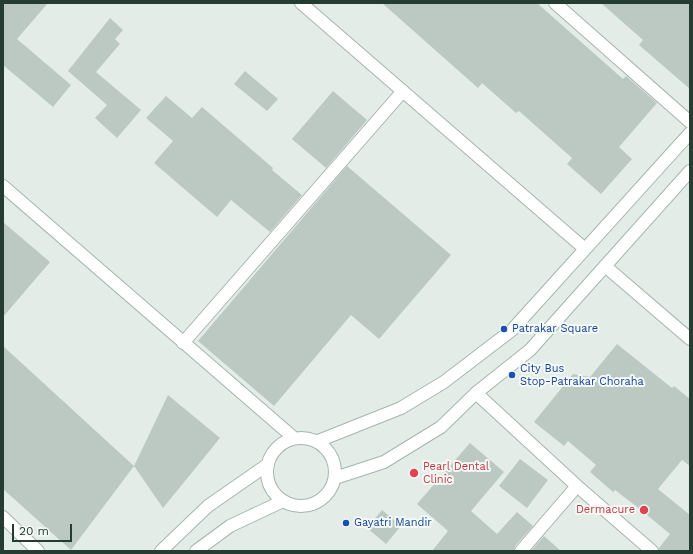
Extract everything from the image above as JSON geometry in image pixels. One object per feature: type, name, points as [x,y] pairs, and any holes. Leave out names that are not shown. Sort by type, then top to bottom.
[{"type":"street","points":[[301,3],[586,249]]},
{"type":"street","points":[[555,3],[690,122]]},
{"type":"street","points":[[183,343],[403,91]]},
{"type":"street","points":[[318,441],[401,408],[444,382],[512,330],[690,133]]},
{"type":"street","points":[[335,478],[384,462],[441,427],[476,392],[530,350],[690,171]]},
{"type":"street","points":[[3,186],[294,438]]},
{"type":"street","points":[[605,266],[690,340]]},
{"type":"street","points":[[476,392],[577,486],[652,551]]},
{"type":"street","points":[[294,438],[307,438],[318,441],[329,452],[334,464],[335,478],[330,490],[320,500],[307,505],[295,505],[283,501],[273,491],[267,478],[267,465],[273,452],[282,443],[294,438]]},
{"type":"street","points":[[161,551],[208,506],[267,465]]},
{"type":"street","points":[[521,551],[577,486]]},
{"type":"street","points":[[196,551],[230,526],[283,501]]},
{"type":"street","points":[[3,517],[38,551]]},
{"type":"building","points":[[3,3],[48,3],[17,39],[71,85],[53,107],[3,65]]},
{"type":"building","points":[[382,3],[537,3],[623,79],[626,76],[657,103],[619,147],[632,159],[601,194],[567,164],[572,158],[519,111],[516,113],[482,83],[478,88]]},
{"type":"building","points":[[601,3],[690,3],[690,89],[639,45],[643,40]]},
{"type":"building","points":[[110,18],[123,30],[115,39],[120,44],[96,72],[141,110],[117,138],[95,118],[107,105],[68,71]]},
{"type":"building","points":[[245,71],[278,99],[267,111],[234,84]]},
{"type":"building","points":[[333,91],[367,120],[326,168],[292,139]]},
{"type":"building","points":[[166,96],[192,118],[202,107],[302,195],[270,232],[231,200],[217,217],[154,163],[173,141],[146,118]]},
{"type":"building","points":[[347,166],[451,255],[379,339],[351,315],[274,406],[198,341]]},
{"type":"building","points":[[3,222],[50,262],[3,317]]},
{"type":"building","points":[[617,344],[672,388],[674,386],[690,399],[690,466],[682,460],[658,489],[690,515],[690,551],[659,551],[659,548],[670,534],[615,490],[613,492],[590,472],[596,465],[568,441],[564,446],[534,422],[573,374],[590,377]]},
{"type":"building","points":[[3,346],[134,466],[71,550],[3,489]]},
{"type":"building","points":[[168,395],[220,438],[163,508],[134,466]]},
{"type":"building","points":[[470,443],[504,472],[471,511],[497,534],[517,512],[533,526],[515,546],[514,551],[432,551],[448,531],[417,504]]},
{"type":"building","points":[[520,459],[548,480],[527,508],[499,486]]},
{"type":"building","points":[[382,510],[401,526],[386,544],[367,528]]},
{"type":"building","points":[[544,536],[561,551],[531,551]]},
{"type":"place","name":"Patrakar Square","points":[[504,329]]},
{"type":"place","name":"City Bus Stop-Patrakar Choraha","points":[[512,375]]},
{"type":"place","name":"Pearl Dental Clinic","points":[[414,473]]},
{"type":"place","name":"Dermacure","points":[[644,510]]},
{"type":"place","name":"Gayatri Mandir","points":[[346,523]]}]
